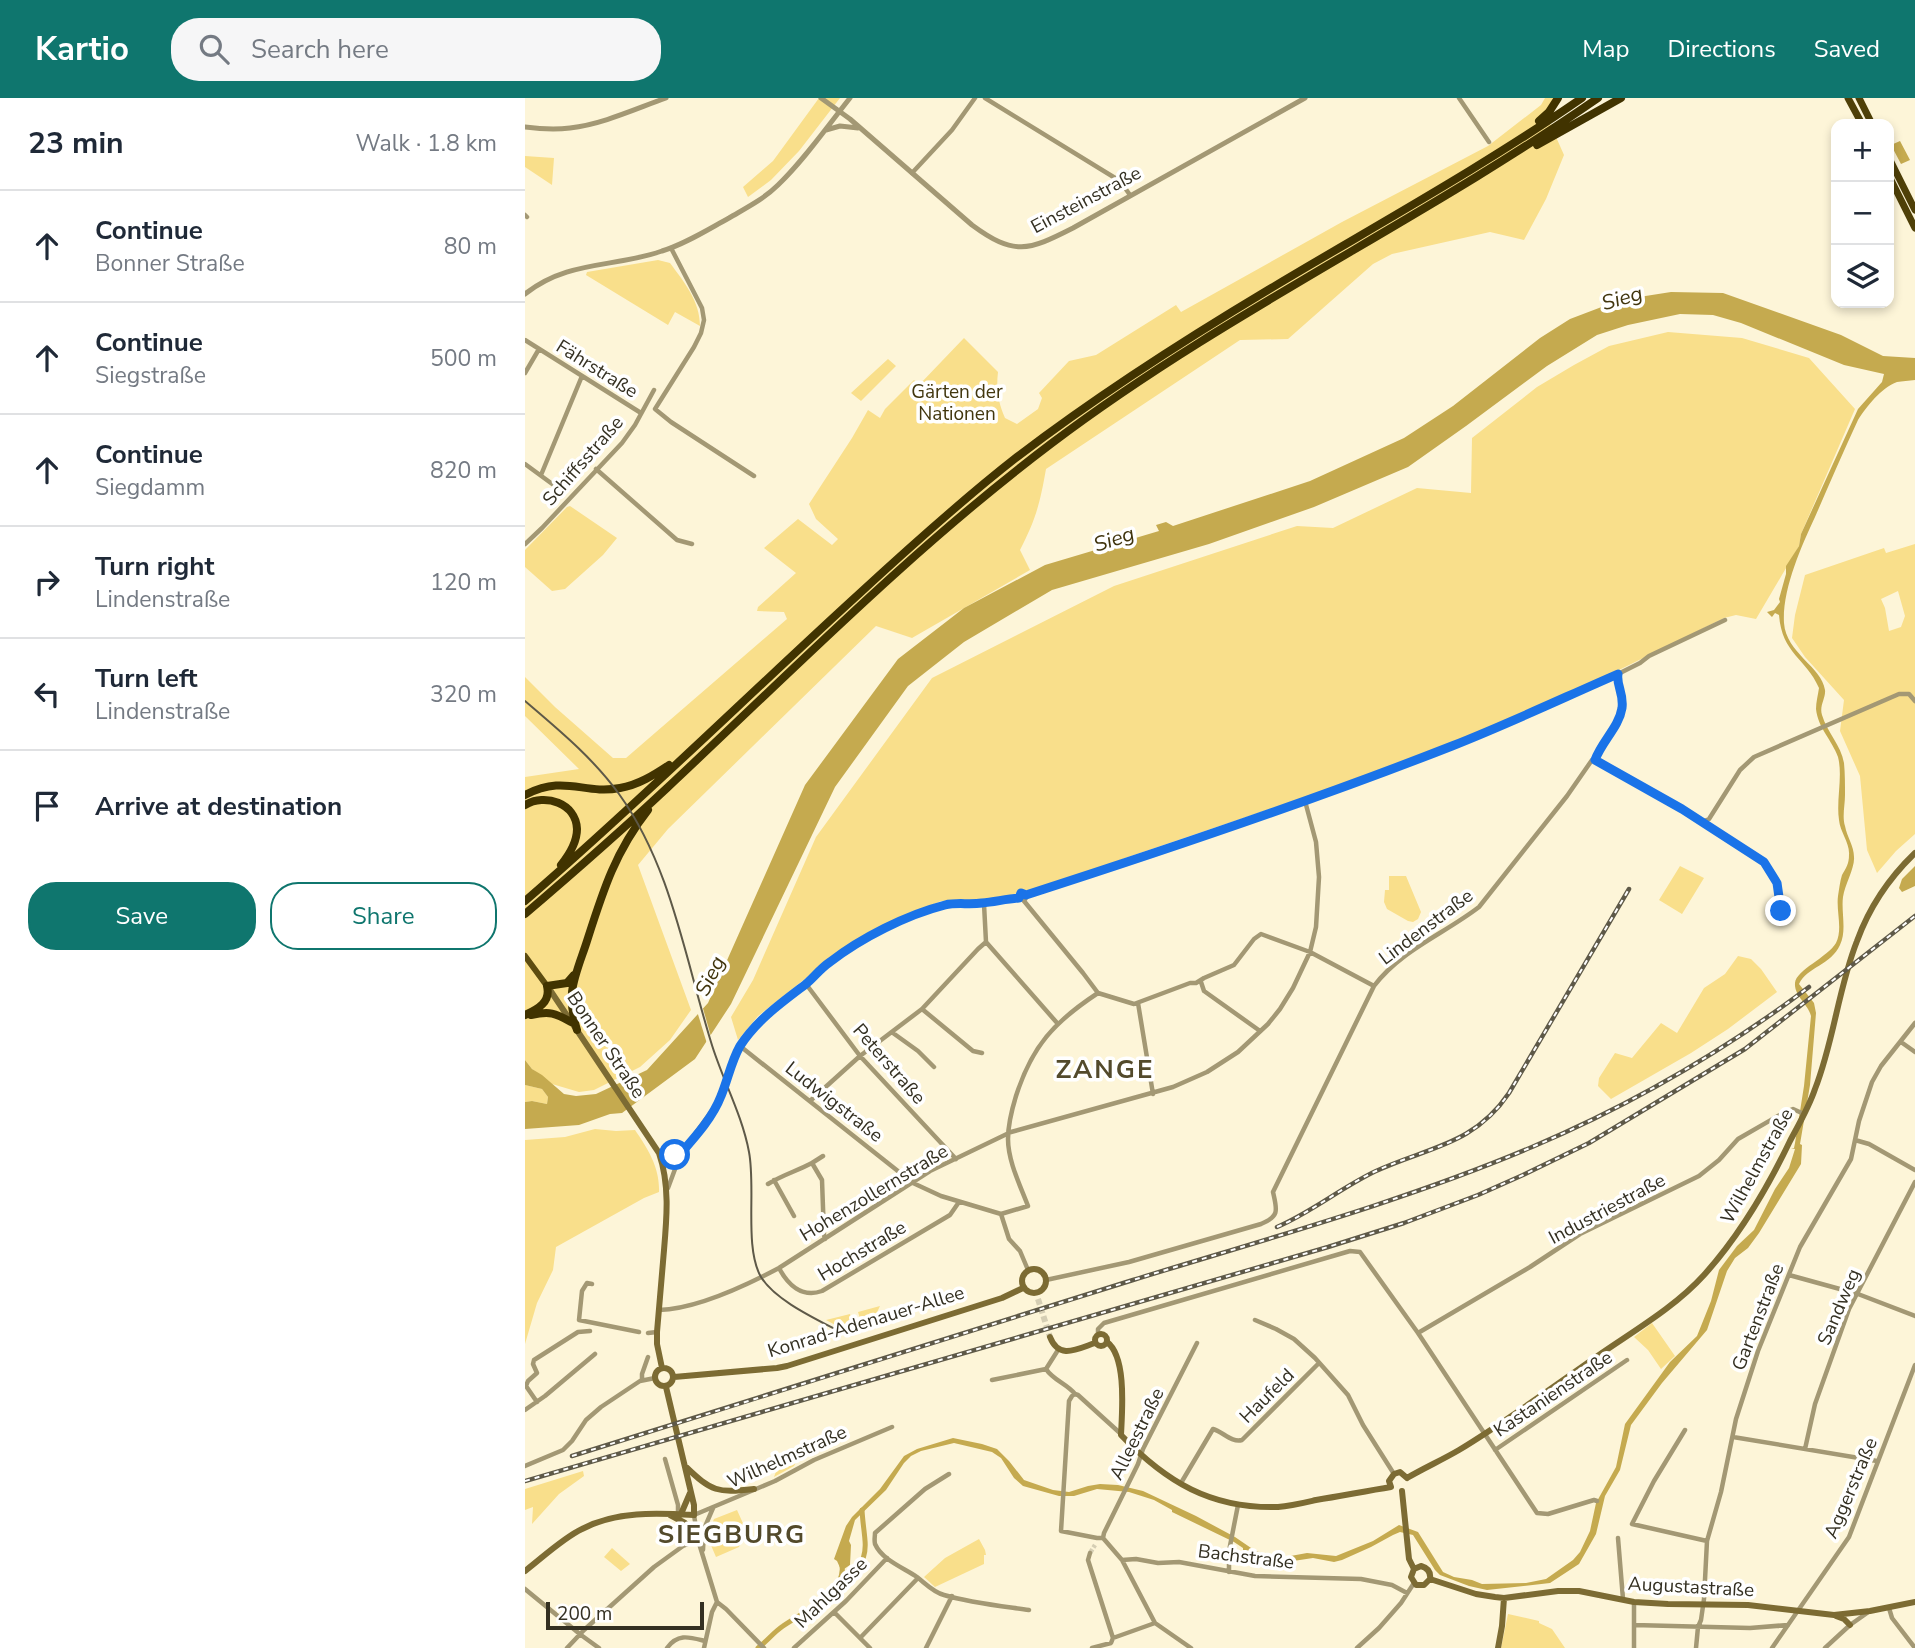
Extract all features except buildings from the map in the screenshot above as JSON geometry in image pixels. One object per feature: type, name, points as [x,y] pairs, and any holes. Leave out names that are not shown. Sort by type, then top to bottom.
[{"type":"highway","points":[[1513,144],[1543,118],[1558,98]]},
{"type":"highway","points":[[528,899],[612,825],[921,537],[1037,443],[1112,388],[1165,354],[1513,144],[1582,98]]},
{"type":"highway","points":[[1488,171],[1598,98]]},
{"type":"highway","points":[[525,915],[668,786],[910,560],[1053,442],[1105,404],[1275,296],[1488,171],[1621,98]]},
{"type":"highway","points":[[1848,98],[1859,119]]},
{"type":"highway","points":[[1859,98],[1870,119]]},
{"type":"highway","points":[[1894,172],[1915,228]]},
{"type":"highway","points":[[1894,181],[1915,210]]},
{"type":"highway","points":[[525,795],[543,787],[562,785],[607,790],[632,785],[687,754]]},
{"type":"highway","points":[[574,1026],[572,1000],[578,970],[612,867],[632,831],[668,786]]},
{"type":"highway","points":[[525,804],[544,799],[558,802],[568,810],[577,827],[571,852],[528,899]]},
{"type":"highway","points":[[525,1016],[537,1010],[546,1000],[549,992],[547,986],[567,983],[578,970]]},
{"type":"highway","points":[[525,1016],[549,1012],[558,1014],[574,1026]]},
{"type":"main road","name":"Wilhelmstraße","points":[[1408,1478],[1485,1433],[1663,1311],[1703,1276],[1745,1223],[1779,1165],[1815,1089],[1831,1042],[1856,942],[1883,891],[1915,853]]},
{"type":"main road","name":"Bonner Straße","points":[[525,956],[659,1153],[666,1175],[667,1190],[657,1332],[662,1368]]},
{"type":"main road","points":[[1028,1270],[1039,1270],[1046,1280],[1043,1290],[1037,1296],[1023,1288],[1021,1280],[1028,1270]]},
{"type":"main road","name":"Konrad-Adenauer-Allee","points":[[674,1377],[787,1366],[1002,1298],[1023,1288]]},
{"type":"main road","points":[[1095,1343],[1098,1335],[1106,1336],[1117,1357],[1123,1403],[1121,1435],[1141,1456],[1202,1495],[1238,1505],[1281,1507],[1391,1487],[1402,1491]]},
{"type":"main road","points":[[1050,1337],[1058,1350],[1066,1351],[1095,1343]]},
{"type":"main road","points":[[1095,1343],[1100,1347],[1107,1342]]},
{"type":"main road","points":[[662,1368],[670,1370],[674,1377],[666,1387],[659,1385],[655,1378],[662,1368]]},
{"type":"main road","points":[[525,1572],[580,1529],[608,1518],[631,1514],[694,1515],[694,1505],[666,1387]]},
{"type":"main road","points":[[685,1466],[711,1488],[727,1492],[754,1489]]},
{"type":"main road","points":[[1391,1487],[1390,1478],[1394,1474],[1403,1473],[1408,1478],[1408,1485],[1402,1491],[1409,1559],[1414,1569]]},
{"type":"main road","points":[[680,1514],[690,1492]]},
{"type":"main road","points":[[668,1514],[685,1523],[698,1538]]},
{"type":"main road","points":[[1419,1566],[1427,1568],[1430,1579],[1422,1586],[1414,1583],[1411,1577],[1414,1569],[1419,1566]]},
{"type":"main road","name":"Augustastraße","points":[[1430,1579],[1476,1594],[1504,1598],[1579,1591],[1634,1602],[1748,1605],[1834,1615],[1915,1602]]},
{"type":"main road","points":[[1498,1648],[1504,1598]]},
{"type":"main road","name":"Augustastraße","points":[[1834,1615],[1845,1619],[1850,1625]]},
{"type":"street","points":[[525,127],[571,128],[611,118],[666,98]]},
{"type":"street","name":"Einsteinstraße","points":[[821,98],[840,111],[978,230],[991,239],[1014,247],[1032,246],[1047,241],[1305,98]]},
{"type":"street","points":[[525,294],[538,284],[569,271],[671,248],[768,194],[786,177],[850,98]]},
{"type":"street","points":[[912,173],[975,98]]},
{"type":"street","points":[[985,98],[1120,181],[1130,195]]},
{"type":"street","points":[[1459,98],[1489,142]]},
{"type":"street","points":[[825,130],[840,126],[861,129]]},
{"type":"street","points":[[671,248],[702,308],[704,320],[695,344],[655,409],[754,476]]},
{"type":"street","name":"Fährstraße","points":[[525,340],[641,413]]},
{"type":"street","name":"Fährstraße","points":[[525,373],[539,349]]},
{"type":"street","points":[[541,475],[582,376]]},
{"type":"street","name":"Schiffsstraße","points":[[525,544],[622,443],[654,390]]},
{"type":"street","points":[[525,464],[555,486]]},
{"type":"street","points":[[596,469],[677,540],[691,544]]},
{"type":"street","points":[[667,1190],[681,1153],[716,1107],[740,1046],[761,1019],[830,962],[859,942],[903,920],[943,905],[1021,900],[1027,898],[1026,895],[1305,801],[1454,745],[1618,674],[1649,656],[1725,620]]},
{"type":"street","name":"Lindenstraße","points":[[1046,1280],[1196,1244],[1269,1220],[1276,1212],[1273,1192],[1374,986],[1402,957],[1479,907],[1567,796],[1589,763],[1595,760],[1620,715],[1623,694],[1617,679],[1618,674]]},
{"type":"street","points":[[1702,822],[1709,820],[1746,764],[1761,754],[1899,694],[1909,694],[1915,701]]},
{"type":"street","points":[[1595,760],[1702,822],[1764,862],[1777,883],[1779,918]]},
{"type":"street","name":"Hohenzollernstraße","points":[[659,1310],[670,1310],[727,1292],[779,1268],[930,1171],[1009,1134],[1173,1087],[1207,1072],[1238,1052],[1261,1031],[1285,1000],[1310,951],[1316,927],[1319,877],[1315,842],[1305,801]]},
{"type":"street","points":[[1021,900],[1098,993],[1134,1004],[1196,983],[1234,965],[1256,937],[1265,934],[1310,951],[1374,986]]},
{"type":"street","points":[[984,904],[986,942],[1058,1024]]},
{"type":"street","points":[[810,1101],[860,1056],[922,1009],[986,942]]},
{"type":"street","points":[[1201,981],[1205,991],[1261,1031]]},
{"type":"street","name":"Peterstraße","points":[[806,984],[860,1056],[956,1158]]},
{"type":"street","points":[[1028,1270],[1020,1251],[1009,1238],[1001,1214],[1028,1206],[1008,1141],[1013,1107],[1027,1065],[1037,1047],[1076,1007],[1098,993]]},
{"type":"street","points":[[1138,1003],[1153,1094]]},
{"type":"street","points":[[922,1009],[973,1051],[982,1053]]},
{"type":"street","name":"Gartenstraße","points":[[1696,1648],[1697,1627],[1703,1605],[1707,1541],[1721,1492],[1739,1407],[1758,1351],[1800,1247],[1851,1159],[1865,1101],[1876,1075],[1915,1023]]},
{"type":"street","points":[[893,1033],[918,1051],[934,1067]]},
{"type":"street","points":[[1901,1042],[1915,1052]]},
{"type":"street","name":"Ludwigstraße","points":[[740,1046],[913,1183],[959,1202],[1001,1214]]},
{"type":"street","name":"Industriestraße","points":[[1418,1333],[1580,1234],[1699,1176],[1719,1160],[1738,1139],[1783,1113],[1793,1110],[1804,1114]]},
{"type":"street","points":[[1855,1139],[1915,1170]]},
{"type":"street","points":[[659,1153],[681,1153]]},
{"type":"street","points":[[768,1184],[823,1156]]},
{"type":"street","points":[[812,1163],[822,1180],[825,1239]]},
{"type":"street","points":[[774,1180],[794,1216]]},
{"type":"street","name":"Sandweg","points":[[1805,1449],[1815,1404],[1849,1309],[1915,1182]]},
{"type":"street","name":"Hochstraße","points":[[779,1268],[795,1289],[815,1294],[950,1214],[959,1202]]},
{"type":"street","points":[[1098,1335],[1099,1326],[1104,1323],[1355,1250],[1363,1255],[1418,1333],[1537,1513],[1548,1514],[1597,1501]]},
{"type":"street","points":[[1789,1275],[1858,1294],[1915,1315]]},
{"type":"street","points":[[592,1284],[587,1283],[582,1291],[579,1320],[639,1332]]},
{"type":"street","points":[[1255,1320],[1294,1339],[1348,1395],[1363,1425],[1394,1474]]},
{"type":"street","points":[[537,1402],[526,1386],[537,1373],[534,1360],[577,1332],[590,1331]]},
{"type":"street","points":[[648,1333],[657,1332]]},
{"type":"street","name":"Alleestraße","points":[[1095,1545],[1197,1343]]},
{"type":"street","points":[[992,1380],[1046,1369],[1058,1350]]},
{"type":"street","points":[[525,1410],[595,1354]]},
{"type":"street","points":[[642,1380],[648,1357]]},
{"type":"street","name":"Kastanienstraße","points":[[1495,1450],[1627,1360]]},
{"type":"street","name":"Haufeld","points":[[1181,1483],[1213,1429],[1233,1440],[1242,1440],[1319,1363]]},
{"type":"street","name":"Aggerstraße","points":[[1772,1648],[1849,1537],[1915,1364]]},
{"type":"street","points":[[1046,1369],[1079,1395],[1121,1435]]},
{"type":"street","points":[[525,1466],[563,1450],[586,1420],[601,1407],[642,1380],[655,1378]]},
{"type":"street","points":[[1075,1394],[1069,1401],[1061,1531],[1100,1538],[1122,1560],[1154,1623],[1191,1648]]},
{"type":"street","points":[[1104,1418],[1114,1421],[1122,1413]]},
{"type":"street","name":"Wilhelmstraße","points":[[694,1515],[892,1427]]},
{"type":"street","points":[[1685,1430],[1632,1524],[1707,1541]]},
{"type":"street","points":[[1733,1437],[1877,1461]]},
{"type":"street","points":[[666,1458],[680,1514]]},
{"type":"street","points":[[949,1474],[925,1489],[875,1533],[876,1546],[887,1558],[934,1591],[952,1597],[1029,1610]]},
{"type":"street","points":[[1230,1572],[1230,1542],[1238,1505]]},
{"type":"street","points":[[703,1554],[704,1529],[713,1507]]},
{"type":"street","points":[[694,1515],[717,1602],[764,1648]]},
{"type":"street","points":[[567,1648],[584,1629],[655,1567],[698,1538]]},
{"type":"street","points":[[1618,1538],[1623,1599]]},
{"type":"street","points":[[1090,1553],[1088,1560],[1114,1638]]},
{"type":"street","name":"Mahlgasse","points":[[795,1648],[887,1558]]},
{"type":"street","name":"Bachstraße","points":[[1122,1560],[1179,1562],[1255,1576],[1361,1579],[1392,1585],[1407,1593]]},
{"type":"street","points":[[860,1637],[918,1578]]},
{"type":"street","points":[[1357,1648],[1401,1603],[1414,1583]]},
{"type":"street","points":[[525,1589],[599,1648]]},
{"type":"street","points":[[926,1648],[952,1597]]},
{"type":"street","points":[[703,1648],[717,1602]]},
{"type":"street","points":[[1634,1602],[1634,1648]]},
{"type":"street","points":[[1889,1608],[1892,1618],[1915,1648]]},
{"type":"street","points":[[1825,1648],[1870,1611]]},
{"type":"street","points":[[834,1612],[870,1648]]},
{"type":"street","points":[[1092,1648],[1111,1643],[1114,1638],[1154,1623]]},
{"type":"street","points":[[1634,1625],[1750,1628],[1788,1625]]},
{"type":"street","points":[[667,1648],[672,1641],[685,1636],[705,1641]]},
{"type":"green space","points":[[819,98],[840,98],[799,151],[771,180],[748,197],[743,187],[773,161]]},
{"type":"green space","name":"Gärten der Nationen","points":[[1545,98],[1555,98],[1545,112],[1564,155],[1546,199],[1524,240],[1490,232],[1392,254],[1373,264],[1288,339],[1240,340],[1046,469],[1037,511],[1020,550],[1030,570],[912,638],[876,626],[668,829],[638,865],[691,1010],[670,1040],[640,1067],[594,1090],[579,1092],[552,1084],[532,1069],[525,1060],[525,777],[579,769],[525,716],[525,677],[613,758],[626,758],[787,619],[784,612],[757,611],[758,607],[796,573],[764,548],[798,519],[832,545],[838,539],[816,519],[809,504],[868,410],[880,418],[885,409],[914,380],[919,385],[964,338],[998,372],[998,395],[1005,418],[1017,424],[1038,409],[1042,398],[1039,393],[1069,361],[1096,355],[1176,305],[1181,312],[1342,222],[1488,146],[1541,105]]},
{"type":"green space","points":[[525,156],[554,158],[552,185],[525,167]]},
{"type":"green space","points":[[658,260],[670,263],[686,285],[697,308],[700,326],[675,312],[668,325],[586,275],[587,272]]},
{"type":"green space","points":[[1668,332],[1742,338],[1809,358],[1855,409],[1801,534],[1799,546],[1756,619],[1736,615],[1724,618],[1615,672],[1493,727],[1341,785],[1125,858],[1072,879],[1003,897],[941,901],[870,931],[844,948],[758,1016],[738,1040],[731,1017],[753,980],[816,837],[932,678],[1114,586],[1297,526],[1333,528],[1417,488],[1471,493],[1472,438],[1537,387],[1609,346]]},
{"type":"green space","points":[[888,359],[896,366],[861,401],[851,393]]},
{"type":"green space","points":[[570,506],[617,538],[603,555],[565,589],[552,591],[525,567],[525,550]]},
{"type":"green space","points":[[1915,544],[1915,834],[1877,873],[1867,850],[1860,776],[1840,731],[1844,700],[1805,657],[1792,638],[1805,575],[1884,548],[1886,553]],"holes":[[[1898,591],[1905,616],[1901,627],[1889,631],[1881,599]]]},
{"type":"green space","points":[[1680,866],[1704,878],[1682,914],[1659,900]]},
{"type":"green space","points":[[1389,876],[1406,876],[1421,912],[1413,922],[1387,909],[1384,902],[1385,890],[1389,890]]},
{"type":"green space","points":[[1738,956],[1751,959],[1777,992],[1691,1053],[1611,1099],[1598,1086],[1599,1078],[1615,1053],[1632,1058],[1661,1023],[1677,1033],[1704,988],[1725,974]]},
{"type":"green space","points":[[525,1085],[542,1089],[548,1097],[547,1104],[525,1102]]},
{"type":"green space","points":[[595,1129],[635,1130],[655,1167],[659,1192],[556,1247],[553,1270],[537,1303],[525,1344],[525,1140],[565,1137]]},
{"type":"green space","points":[[880,1306],[868,1331],[864,1332],[858,1312]]},
{"type":"green space","points":[[850,1314],[856,1333],[852,1334],[826,1320]]},
{"type":"green space","points":[[1652,1323],[1675,1356],[1661,1369],[1648,1350],[1634,1337]]},
{"type":"green space","points":[[799,1457],[794,1466],[774,1477],[779,1463]]},
{"type":"green space","points":[[583,1471],[584,1476],[559,1494],[532,1524],[533,1507],[525,1510],[525,1489]]},
{"type":"green space","points":[[737,1510],[746,1530],[739,1547],[716,1557],[707,1536],[714,1519]]},
{"type":"green space","points":[[979,1539],[986,1555],[984,1564],[935,1587],[924,1577],[945,1558]]},
{"type":"green space","points":[[612,1548],[630,1564],[621,1571],[604,1557]]},
{"type":"green space","points":[[1508,1614],[1539,1621],[1552,1629],[1565,1648],[1501,1648]]},
{"type":"shaded area","points":[[1900,141],[1910,160],[1901,164],[1894,151],[1894,144]]},
{"type":"shaded area","points":[[1671,292],[1723,293],[1841,335],[1883,356],[1915,358],[1915,380],[1897,382],[1885,388],[1858,420],[1793,569],[1784,610],[1786,634],[1818,674],[1825,690],[1822,715],[1844,763],[1844,822],[1854,857],[1843,897],[1843,934],[1840,945],[1831,957],[1799,984],[1814,1003],[1816,1013],[1810,1085],[1800,1144],[1801,1164],[1759,1233],[1748,1248],[1735,1258],[1727,1271],[1707,1330],[1631,1425],[1620,1470],[1605,1496],[1596,1534],[1579,1564],[1550,1583],[1487,1590],[1440,1575],[1413,1535],[1400,1532],[1334,1562],[1313,1558],[1270,1562],[1243,1550],[1234,1542],[1172,1512],[1154,1500],[1129,1492],[1097,1489],[1074,1496],[1059,1496],[1023,1486],[1014,1478],[1001,1458],[992,1452],[954,1443],[921,1451],[904,1463],[886,1490],[855,1520],[849,1541],[850,1565],[842,1572],[834,1559],[852,1517],[880,1489],[904,1456],[953,1438],[997,1449],[1024,1480],[1053,1490],[1069,1492],[1100,1484],[1143,1491],[1271,1557],[1307,1553],[1336,1556],[1373,1541],[1399,1525],[1418,1532],[1443,1572],[1482,1584],[1526,1583],[1546,1579],[1580,1552],[1590,1531],[1596,1503],[1616,1467],[1625,1424],[1670,1362],[1697,1336],[1711,1301],[1719,1270],[1737,1246],[1754,1230],[1789,1168],[1795,1149],[1791,1148],[1794,1148],[1804,1086],[1811,1016],[1795,988],[1795,983],[1801,973],[1836,943],[1839,932],[1838,896],[1849,851],[1839,820],[1838,757],[1819,722],[1816,709],[1819,688],[1785,639],[1779,615],[1775,613],[1772,617],[1767,612],[1774,610],[1780,602],[1786,566],[1799,546],[1801,534],[1858,409],[1882,382],[1884,374],[1844,365],[1741,323],[1713,315],[1680,314],[1628,325],[1597,335],[1547,366],[1408,467],[1314,507],[1209,544],[1052,590],[964,642],[908,686],[835,787],[731,1004],[695,1059],[622,1113],[610,1114],[579,1125],[525,1129],[525,1102],[547,1104],[548,1097],[542,1089],[525,1085],[525,1060],[532,1069],[564,1094],[576,1096],[596,1094],[647,1070],[708,1003],[805,785],[898,659],[964,608],[1045,565],[1159,531],[1156,525],[1166,522],[1173,526],[1310,481],[1404,438],[1453,406],[1540,338],[1570,319],[1620,300]]},
{"type":"shaded area","points":[[1915,866],[1915,886],[1902,892],[1899,888],[1902,879]]},
{"type":"pier","points":[[702,1005],[712,1040],[708,1047],[697,1011]]},
{"type":"waterway","points":[[840,1583],[863,1559],[865,1543],[862,1510]]},
{"type":"waterway","points":[[758,1648],[780,1628],[830,1593],[837,1585],[842,1566]]},
{"type":"tunnel","points":[[1038,1299],[1050,1337]]},
{"type":"tunnel","points":[[1090,1553],[1095,1545]]},
{"type":"tram line","points":[[525,701],[598,768],[619,794],[652,851],[675,914],[716,1056],[746,1138],[751,1167],[753,1250],[761,1277],[777,1295],[848,1336]]},
{"type":"railway","points":[[1277,1227],[1376,1171],[1449,1142],[1481,1124],[1509,1093],[1629,889]]},
{"type":"railway","points":[[525,1481],[1328,1247],[1404,1223],[1478,1195],[1589,1143],[1745,1049],[1915,916]]},
{"type":"railway","points":[[572,1456],[1335,1218],[1484,1167],[1569,1131],[1641,1095],[1710,1055],[1809,987]]},
{"type":"district","name":"ZANGE","points":[[1105,1069]]},
{"type":"district","name":"SIEGBURG","points":[[732,1534]]},
{"type":"route","points":[[675,1155],[681,1153],[695,1137],[716,1107],[740,1046],[761,1019],[830,962],[872,935],[943,905],[984,904],[1019,898],[1021,893],[1026,895],[1055,887],[1360,782],[1483,733],[1618,674],[1617,679],[1623,694],[1622,708],[1595,760],[1682,809],[1764,862],[1777,883],[1781,911]]},
{"type":"water label","name":"Sieg","points":[[1622,298]]},
{"type":"water label","name":"Sieg","points":[[1114,539]]},
{"type":"water label","name":"Sieg","points":[[710,976]]}]
